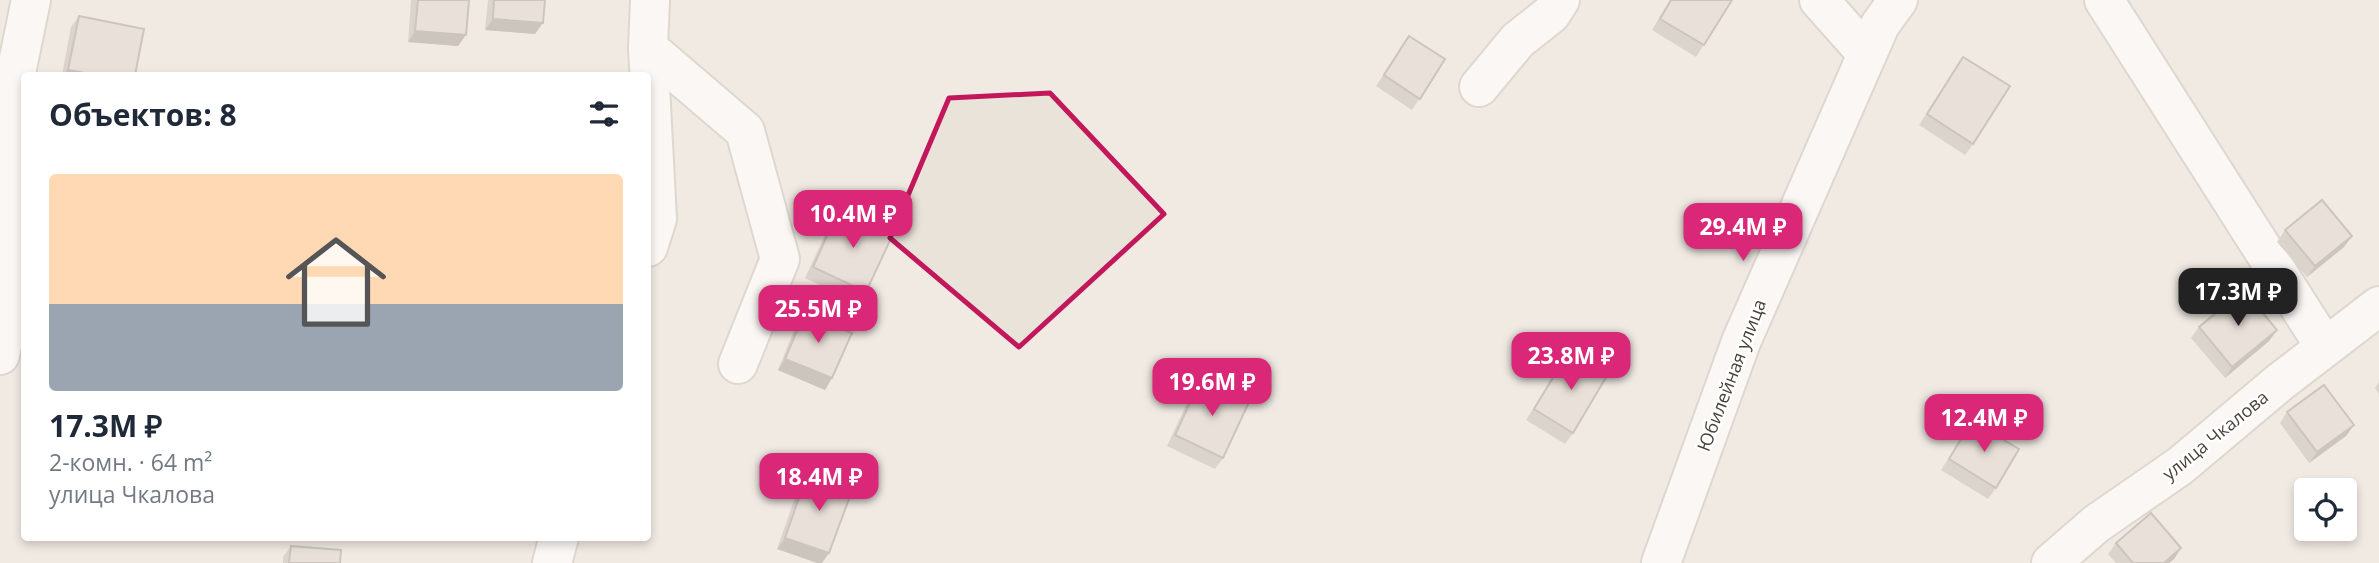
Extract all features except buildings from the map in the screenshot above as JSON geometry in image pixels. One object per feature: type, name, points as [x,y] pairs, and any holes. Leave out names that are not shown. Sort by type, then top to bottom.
[{"type":"street","points":[[0,355],[11,305],[17,68],[31,0]]},
{"type":"street","points":[[649,72],[650,0]]},
{"type":"street","points":[[1479,87],[1518,40],[1551,14],[1560,0]]},
{"type":"street","points":[[1819,0],[1867,54]]},
{"type":"street","name":"Юбилейная улица","points":[[1661,563],[1741,342],[1880,25],[1898,0]]},
{"type":"street","points":[[2104,0],[2325,347]]},
{"type":"street","points":[[648,48],[745,131],[780,259],[738,364]]},
{"type":"street","points":[[651,105],[657,219],[651,238]]},
{"type":"street","name":"улица Чкалова","points":[[2051,563],[2096,524],[2180,466],[2280,382],[2379,306]]},
{"type":"street","points":[[552,563],[558,541]]},
{"type":"highlighted area","points":[[1050,93],[1164,214],[1019,347],[890,238],[949,98]]},
{"type":"shaded area","points":[[0,0],[2379,0],[2379,563],[0,563]]}]
